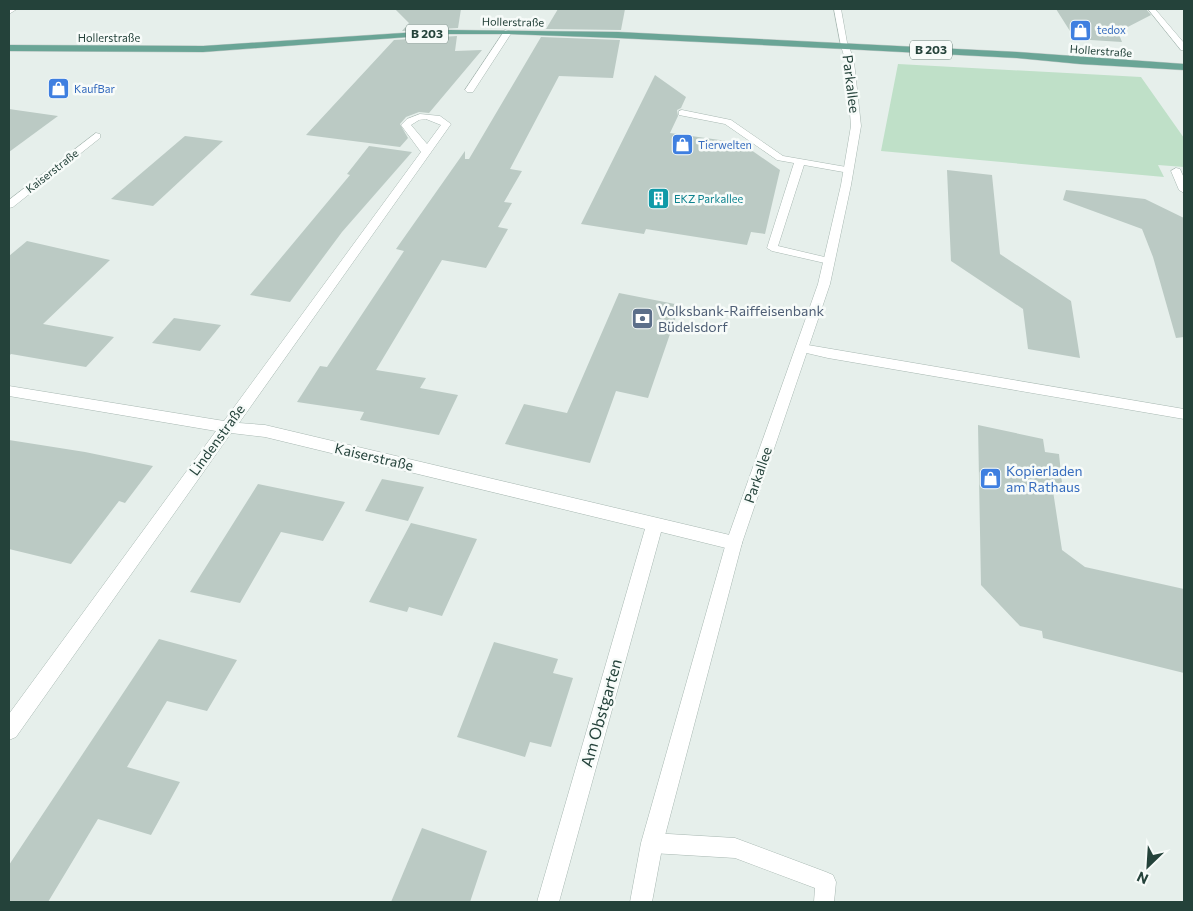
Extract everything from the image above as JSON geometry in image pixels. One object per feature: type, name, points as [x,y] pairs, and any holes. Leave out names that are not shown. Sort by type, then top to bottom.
[{"type":"main road","name":"Hollerstraße","points":[[10,49],[211,49],[449,32],[508,32],[845,46],[1017,55],[1184,67]]},
{"type":"main road","name":"Hollerstraße","points":[[1017,55],[1078,54],[1184,60]]},
{"type":"street","points":[[9,12],[13,9]]},
{"type":"street","points":[[470,90],[508,32]]},
{"type":"street","name":"Parkallee","points":[[641,902],[652,842],[734,543],[824,284],[849,170],[856,126],[850,62],[845,46]]},
{"type":"street","name":"Kaiserstraße","points":[[9,205],[96,136]]},
{"type":"street","name":"Lindenstraße","points":[[9,730],[426,152]]},
{"type":"street","points":[[1176,171],[1184,190]]},
{"type":"street","name":"Kaiserstraße","points":[[9,391],[226,428],[266,431],[734,543]]},
{"type":"street","name":"Am Obstgarten","points":[[548,902],[655,523]]},
{"type":"lane","points":[[837,9],[845,46]]},
{"type":"lane","points":[[1151,9],[1184,48]]},
{"type":"lane","points":[[682,113],[728,122],[780,158],[849,170]]},
{"type":"lane","points":[[800,161],[772,248],[829,261]]},
{"type":"lane","points":[[802,348],[837,356],[1184,414]]},
{"type":"lane","points":[[652,842],[735,848],[826,882],[824,902]]},
{"type":"green space","points":[[898,64],[1141,77],[1184,138],[1184,167],[1158,165],[1164,177],[881,151]]},
{"type":"building","points":[[395,9],[461,9],[458,28],[402,31],[409,23]]},
{"type":"building","points":[[558,9],[625,9],[621,30],[546,29]]},
{"type":"building","points":[[1056,9],[1146,9],[1151,15],[1118,32],[1122,42],[1075,39]]},
{"type":"building","points":[[457,36],[455,51],[482,50],[429,113],[419,112],[406,117],[400,124],[408,138],[400,147],[306,135],[394,40]]},
{"type":"building","points":[[541,37],[620,40],[613,78],[559,76],[510,169],[522,171],[504,202],[512,203],[498,227],[508,229],[486,268],[442,260],[376,370],[426,378],[420,388],[458,395],[439,435],[360,420],[364,412],[297,402],[320,366],[327,367],[404,251],[396,249],[465,151],[465,159],[469,159]]},
{"type":"building","name":"EKZ Parkallee","points":[[655,75],[686,97],[681,108],[677,110],[678,116],[670,133],[741,143],[780,170],[765,234],[751,232],[747,245],[646,229],[644,234],[581,224]]},
{"type":"building","points":[[9,109],[58,116],[9,152]]},
{"type":"building","points":[[185,136],[223,141],[153,206],[111,199]]},
{"type":"building","points":[[369,146],[412,152],[342,232],[290,302],[250,295],[350,175],[347,174]]},
{"type":"building","points":[[947,170],[992,175],[1000,254],[1071,301],[1080,358],[1028,349],[1023,309],[951,261]]},
{"type":"building","points":[[1066,190],[1145,199],[1184,218],[1184,337],[1176,338],[1153,257],[1142,229],[1063,200]]},
{"type":"building","points":[[27,241],[110,260],[43,324],[114,337],[86,367],[11,354],[9,356],[9,256]]},
{"type":"building","points":[[619,293],[680,305],[648,398],[616,391],[590,463],[505,444],[524,404],[567,413]]},
{"type":"building","points":[[174,318],[221,325],[200,351],[152,343]]},
{"type":"building","points":[[978,425],[1043,439],[1045,452],[1059,454],[1063,493],[1053,491],[1062,550],[1085,567],[1184,589],[1184,673],[1043,638],[1042,631],[1020,626],[981,585]]},
{"type":"building","points":[[9,440],[85,452],[153,466],[125,503],[119,501],[71,564],[9,549]]},
{"type":"building","points":[[382,479],[424,487],[408,521],[365,511]]},
{"type":"building","points":[[258,484],[345,502],[323,541],[281,532],[240,603],[190,592]]},
{"type":"building","points":[[411,523],[477,539],[442,616],[409,607],[407,612],[369,602]]},
{"type":"building","points":[[159,639],[237,660],[207,711],[167,701],[127,767],[180,782],[151,835],[98,819],[48,902],[9,902],[9,865]]},
{"type":"building","points":[[494,642],[558,659],[553,673],[573,678],[551,747],[530,742],[525,757],[457,737]]},
{"type":"building","points":[[422,828],[487,851],[470,902],[391,902]]},
{"type":"place","name":"tedox","points":[[1081,30]]},
{"type":"place","name":"KaufBar","points":[[58,89]]},
{"type":"place","name":"Tierwelten","points":[[682,145]]},
{"type":"place","name":"EKZ Parkallee","points":[[658,199]]},
{"type":"place","name":"Volksbank-Raiffeisenbank Büdelsdorf","points":[[642,319]]},
{"type":"place","name":"Kopierladen am Rathaus","points":[[990,479]]}]
